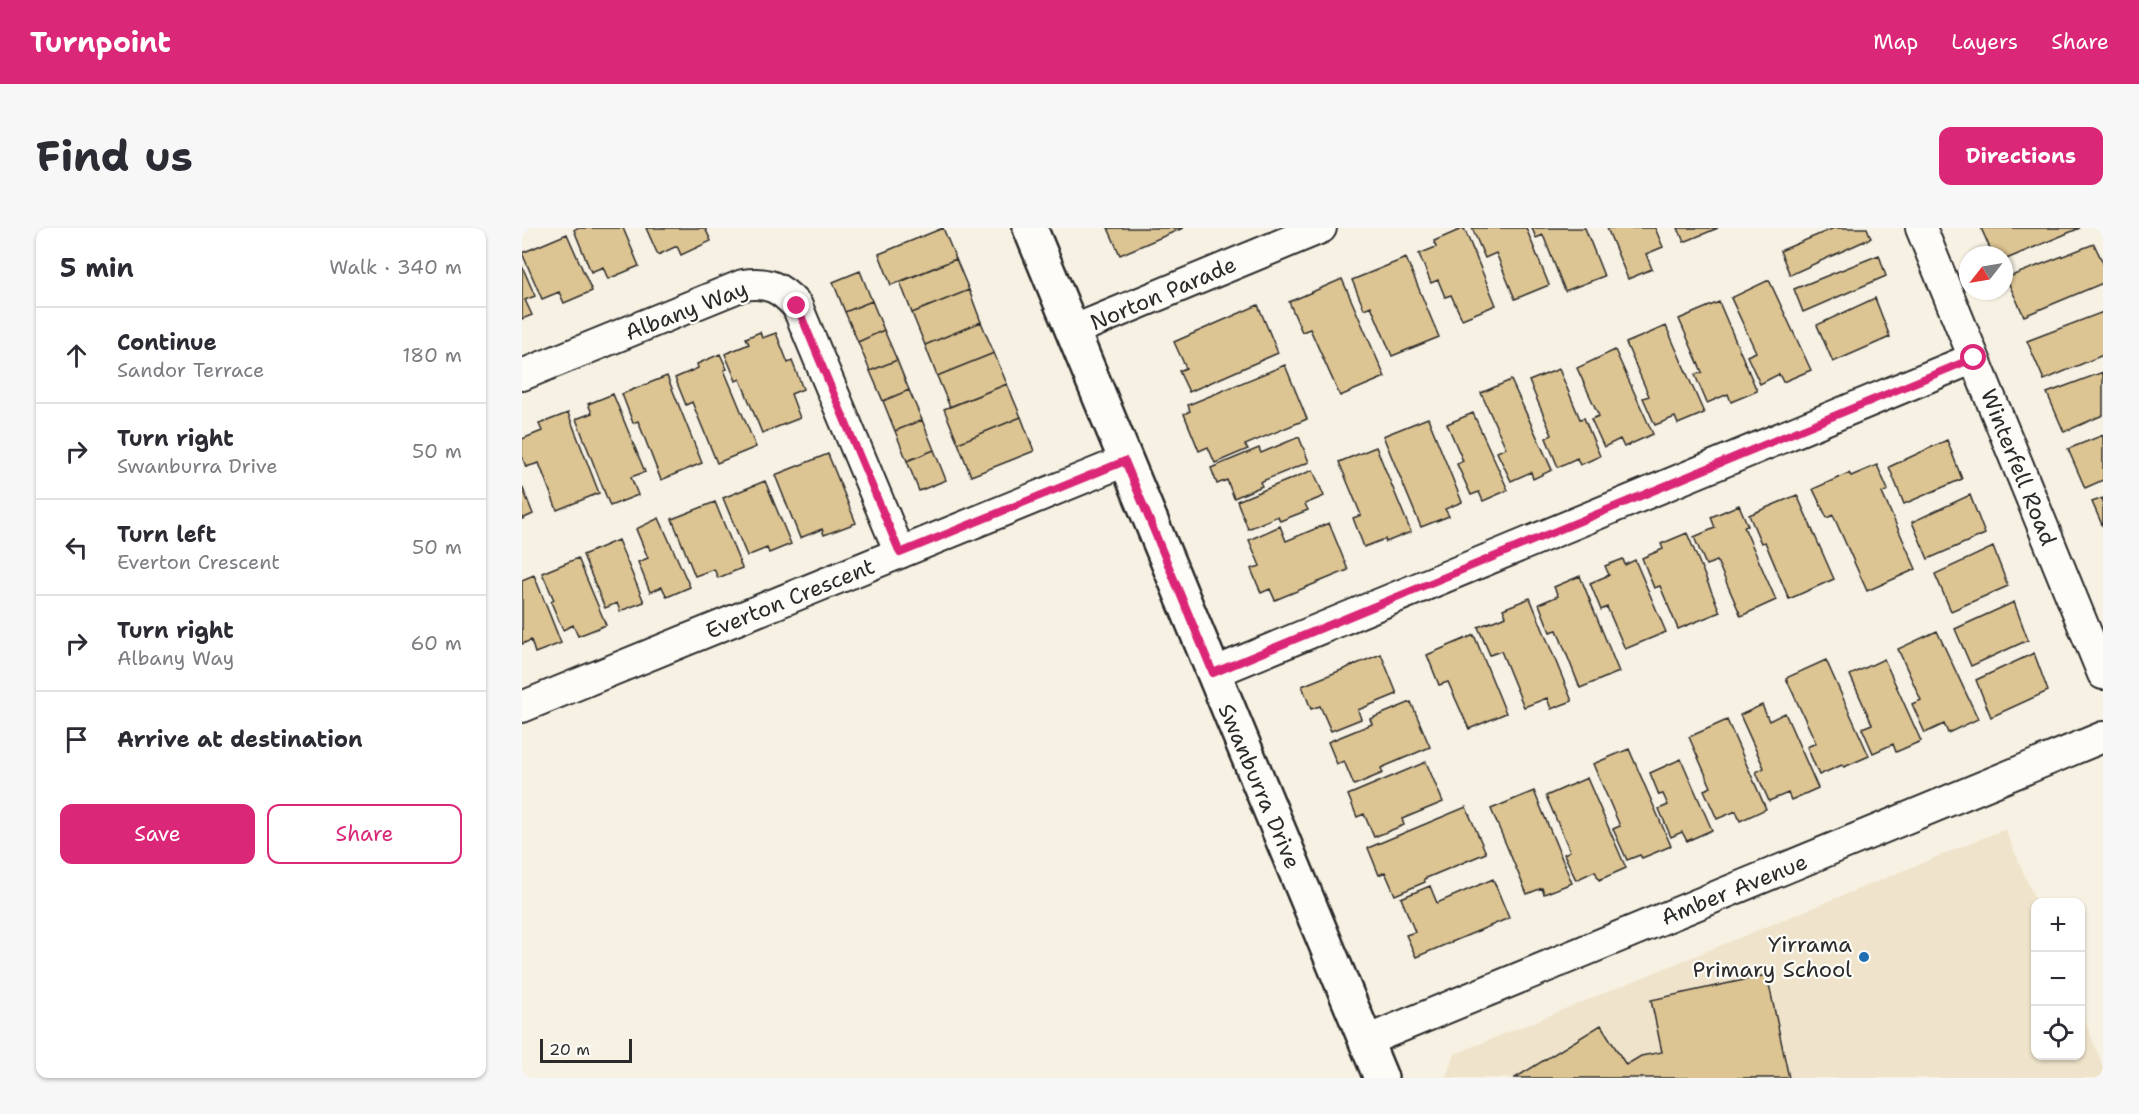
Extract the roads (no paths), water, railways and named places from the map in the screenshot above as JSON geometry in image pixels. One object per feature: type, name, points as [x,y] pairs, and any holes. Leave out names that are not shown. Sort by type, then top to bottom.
[{"type":"street","name":"Swanburra Drive","points":[[1030,228],[1381,1078]]},
{"type":"street","name":"Norton Parade","points":[[1072,331],[1321,228]]},
{"type":"street","name":"Winterfell Road","points":[[1921,228],[2103,674]]},
{"type":"street","name":"Albany Way","points":[[522,375],[743,285],[754,283],[784,292],[797,306],[900,553]]},
{"type":"street","points":[[1213,673],[1974,358]]},
{"type":"street","name":"Everton Crescent","points":[[522,707],[1125,461]]},
{"type":"street","name":"Amber Avenue","points":[[1366,1041],[2103,737]]},
{"type":"place","name":"Yirrama Primary School","points":[[1864,957]]}]
